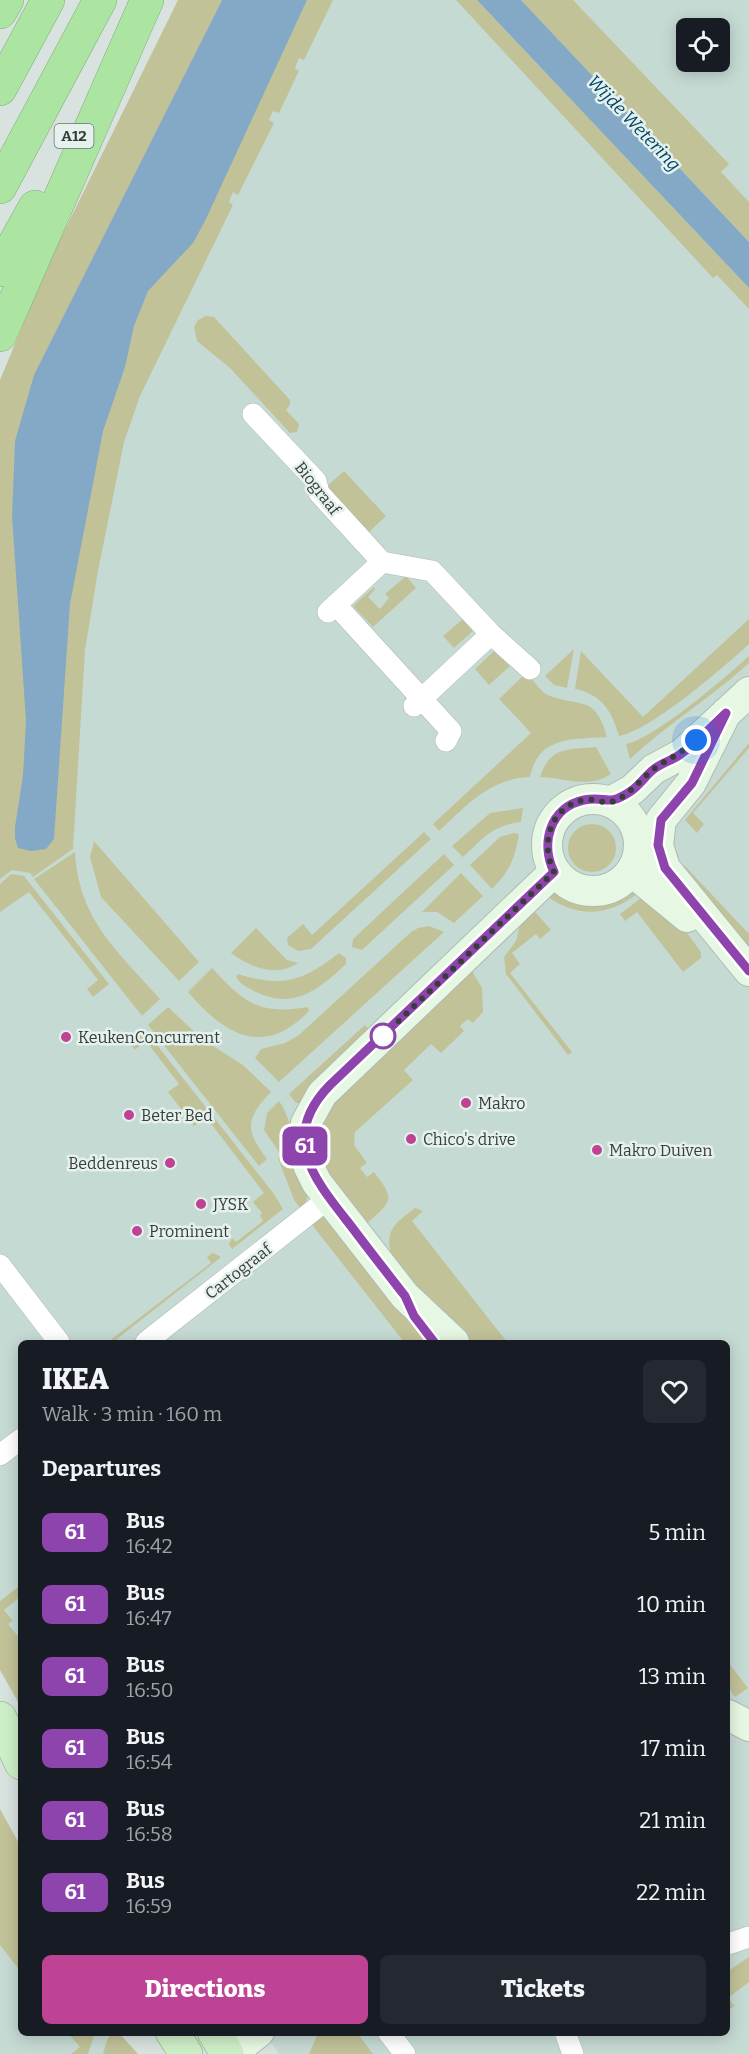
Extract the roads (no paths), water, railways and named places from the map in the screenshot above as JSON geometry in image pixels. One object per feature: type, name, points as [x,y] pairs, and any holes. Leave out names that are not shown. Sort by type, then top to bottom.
[{"type":"highway","points":[[0,12],[8,0]]},
{"type":"highway","points":[[0,89],[48,0]]},
{"type":"highway","name":"A12","points":[[0,187],[100,0]]},
{"type":"highway","name":"A12","points":[[0,270],[146,1]]},
{"type":"highway","name":"A12","points":[[0,335],[146,1]]},
{"type":"main road","points":[[0,1712],[18,1735]]},
{"type":"main road","points":[[0,1718],[18,1757]]},
{"type":"main road","points":[[216,2036],[227,2054]]},
{"type":"street","name":"Biograaf","points":[[253,414],[316,481],[319,493],[382,562]]},
{"type":"street","points":[[446,741],[451,731],[418,703],[332,608],[382,562],[432,571],[491,634],[530,669]]},
{"type":"street","points":[[418,703],[491,634]]},
{"type":"street","points":[[619,810],[666,782],[682,754],[749,692]]},
{"type":"street","points":[[726,713],[692,783],[661,820],[658,845],[665,868],[749,972]]},
{"type":"street","points":[[586,799],[619,810],[638,838],[636,860],[631,871],[612,887],[593,891],[574,888],[554,872],[549,862],[546,842],[555,818],[564,809],[586,799]]},
{"type":"street","points":[[631,871],[664,896],[749,972]]},
{"type":"street","points":[[451,1340],[405,1296],[329,1198],[309,1167],[305,1154],[306,1123],[314,1105],[330,1085],[554,872]]},
{"type":"street","name":"Cartograaf","points":[[149,1340],[329,1198]]},
{"type":"street","points":[[0,1266],[57,1340]]},
{"type":"street","points":[[405,1296],[414,1316],[432,1340]]},
{"type":"street","points":[[0,1455],[18,1441]]},
{"type":"street","points":[[730,1943],[749,1937]]},
{"type":"street","points":[[231,2054],[254,2036]]},
{"type":"street","points":[[391,2036],[405,2054]]},
{"type":"street","points":[[566,2036],[573,2054]]},
{"type":"water","points":[[222,0],[307,0],[205,221],[193,243],[148,291],[134,326],[125,367],[103,431],[70,604],[54,839],[46,849],[31,851],[18,848],[15,827],[23,775],[26,721],[12,516],[15,441],[34,375]]},
{"type":"water","name":"Wijde Wetering","points":[[477,0],[521,0],[749,242],[749,288]]},
{"type":"place","name":"KeukenConcurrent","points":[[66,1037]]},
{"type":"place","name":"Makro","points":[[466,1103]]},
{"type":"place","name":"Beter Bed","points":[[129,1115]]},
{"type":"place","name":"Chico's drive","points":[[411,1139]]},
{"type":"place","name":"Makro Duiven","points":[[597,1150]]},
{"type":"place","name":"Beddenreus","points":[[170,1163]]},
{"type":"place","name":"JYSK","points":[[201,1204]]},
{"type":"place","name":"Prominent","points":[[137,1231]]}]
